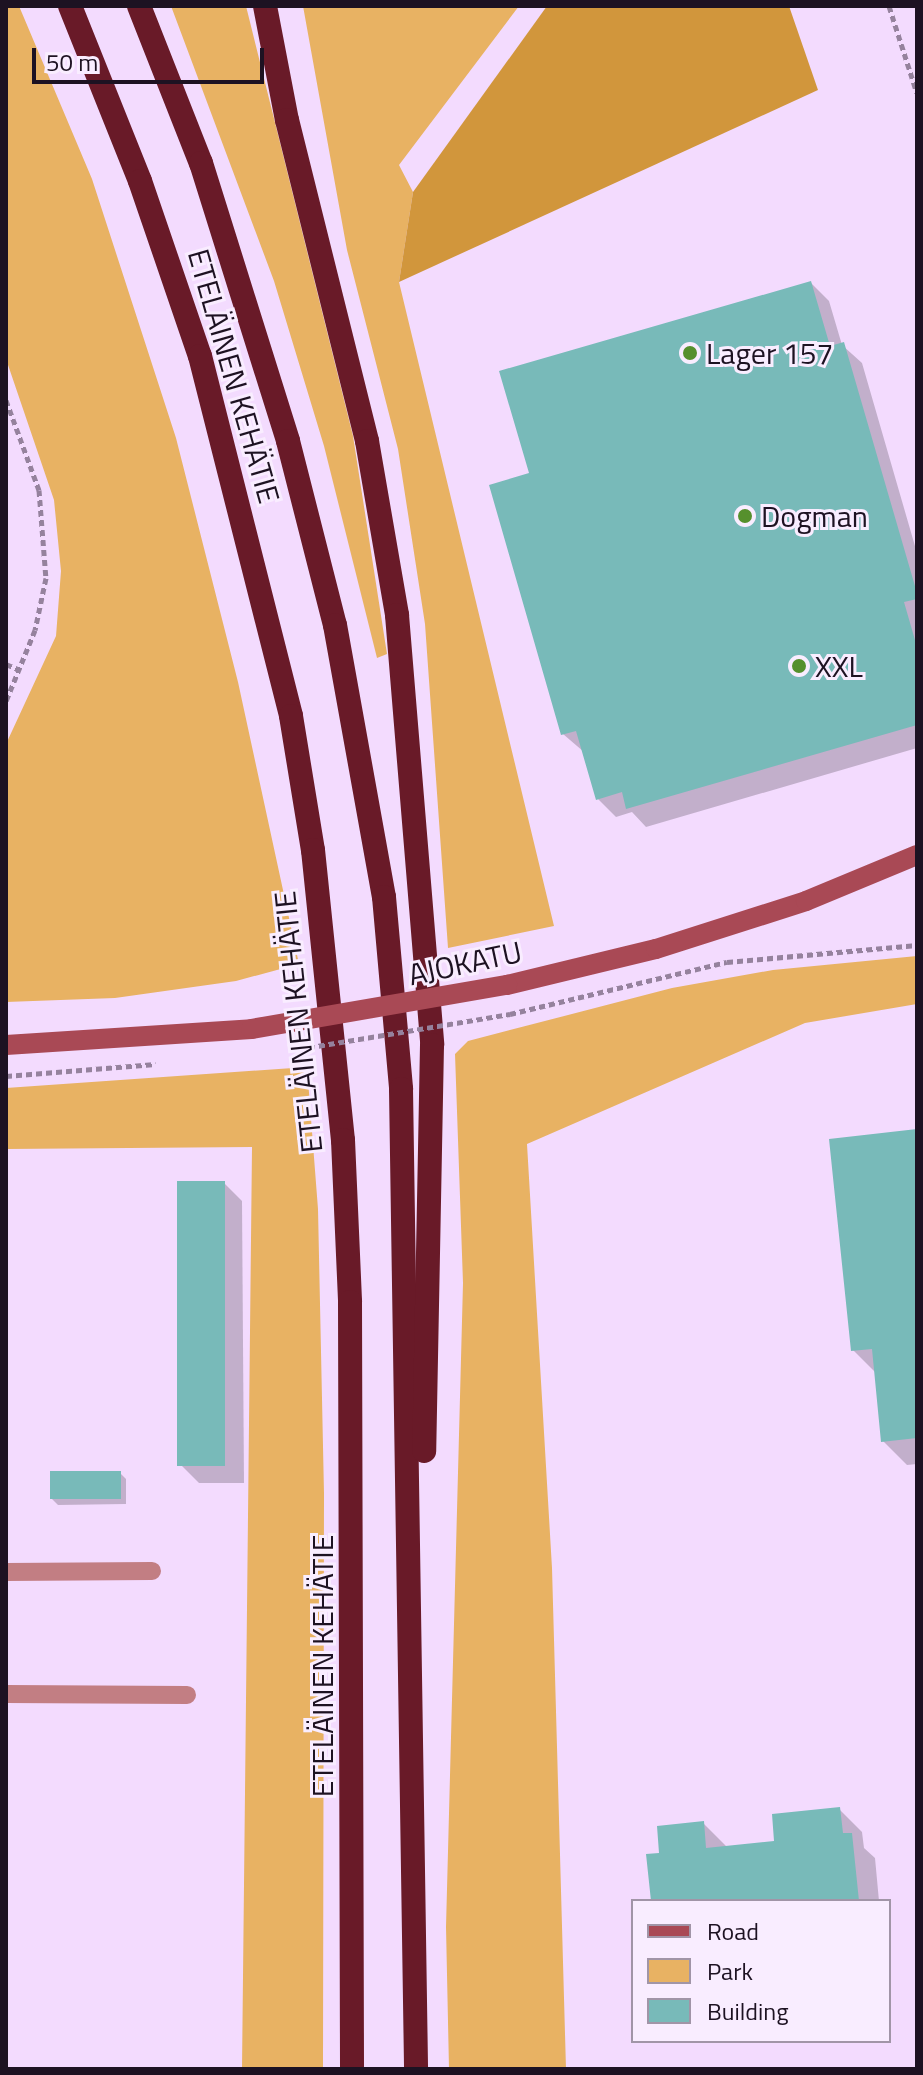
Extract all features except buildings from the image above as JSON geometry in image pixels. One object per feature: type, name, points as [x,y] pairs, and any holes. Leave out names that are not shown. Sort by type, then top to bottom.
[{"type":"highway","name":"ETELÄINEN KEHÄTIE","points":[[139,6],[201,163],[288,441],[335,625],[384,897],[401,1089],[415,1774],[416,2069]]},
{"type":"highway","points":[[265,6],[287,120],[367,441],[397,615],[409,730],[432,1074],[415,1774]]},
{"type":"highway","name":"ETELÄINEN KEHÄTIE","points":[[72,13],[140,181],[200,356],[291,716],[313,850],[343,1140],[350,1302],[352,2069]]},
{"type":"street","name":"AJOKATU","points":[[6,1045],[251,1029],[507,985],[656,949],[806,901],[917,855]]},
{"type":"lane","points":[[6,1572],[152,1571]]},
{"type":"lane","points":[[6,1694],[187,1695]]},
{"type":"path","points":[[889,6],[917,93]]},
{"type":"path","points":[[6,400],[39,490],[46,578],[20,670],[6,701]]},
{"type":"path","points":[[6,664],[20,670]]},
{"type":"path","points":[[295,1050],[510,1014],[727,962],[917,945]]},
{"type":"path","points":[[6,1076],[161,1063]]},
{"type":"green space","points":[[6,6],[19,6],[92,179],[176,438],[238,682],[299,964],[236,981],[115,998],[6,1002],[6,744],[56,636],[61,571],[54,500],[6,359]]},
{"type":"green space","points":[[171,6],[246,6],[353,436],[387,654],[377,658],[324,446],[274,281]]},
{"type":"green space","points":[[303,6],[519,6],[399,165],[413,192],[399,282],[554,926],[448,948],[425,624],[398,449],[347,250]]},
{"type":"green space","points":[[917,956],[917,1004],[805,1023],[527,1144],[552,1568],[566,2069],[449,2069],[446,1927],[463,1283],[455,1054],[468,1041],[672,988],[773,970]]},
{"type":"green space","points":[[307,1067],[318,1209],[324,1493],[323,2069],[242,2069],[252,1147],[6,1149],[6,1088]]},
{"type":"shaded area","points":[[547,6],[789,6],[818,90],[399,282],[413,192]]},
{"type":"place","name":"Lager 157","points":[[690,353]]},
{"type":"place","name":"Dogman","points":[[745,516]]},
{"type":"place","name":"XXL","points":[[799,666]]}]
